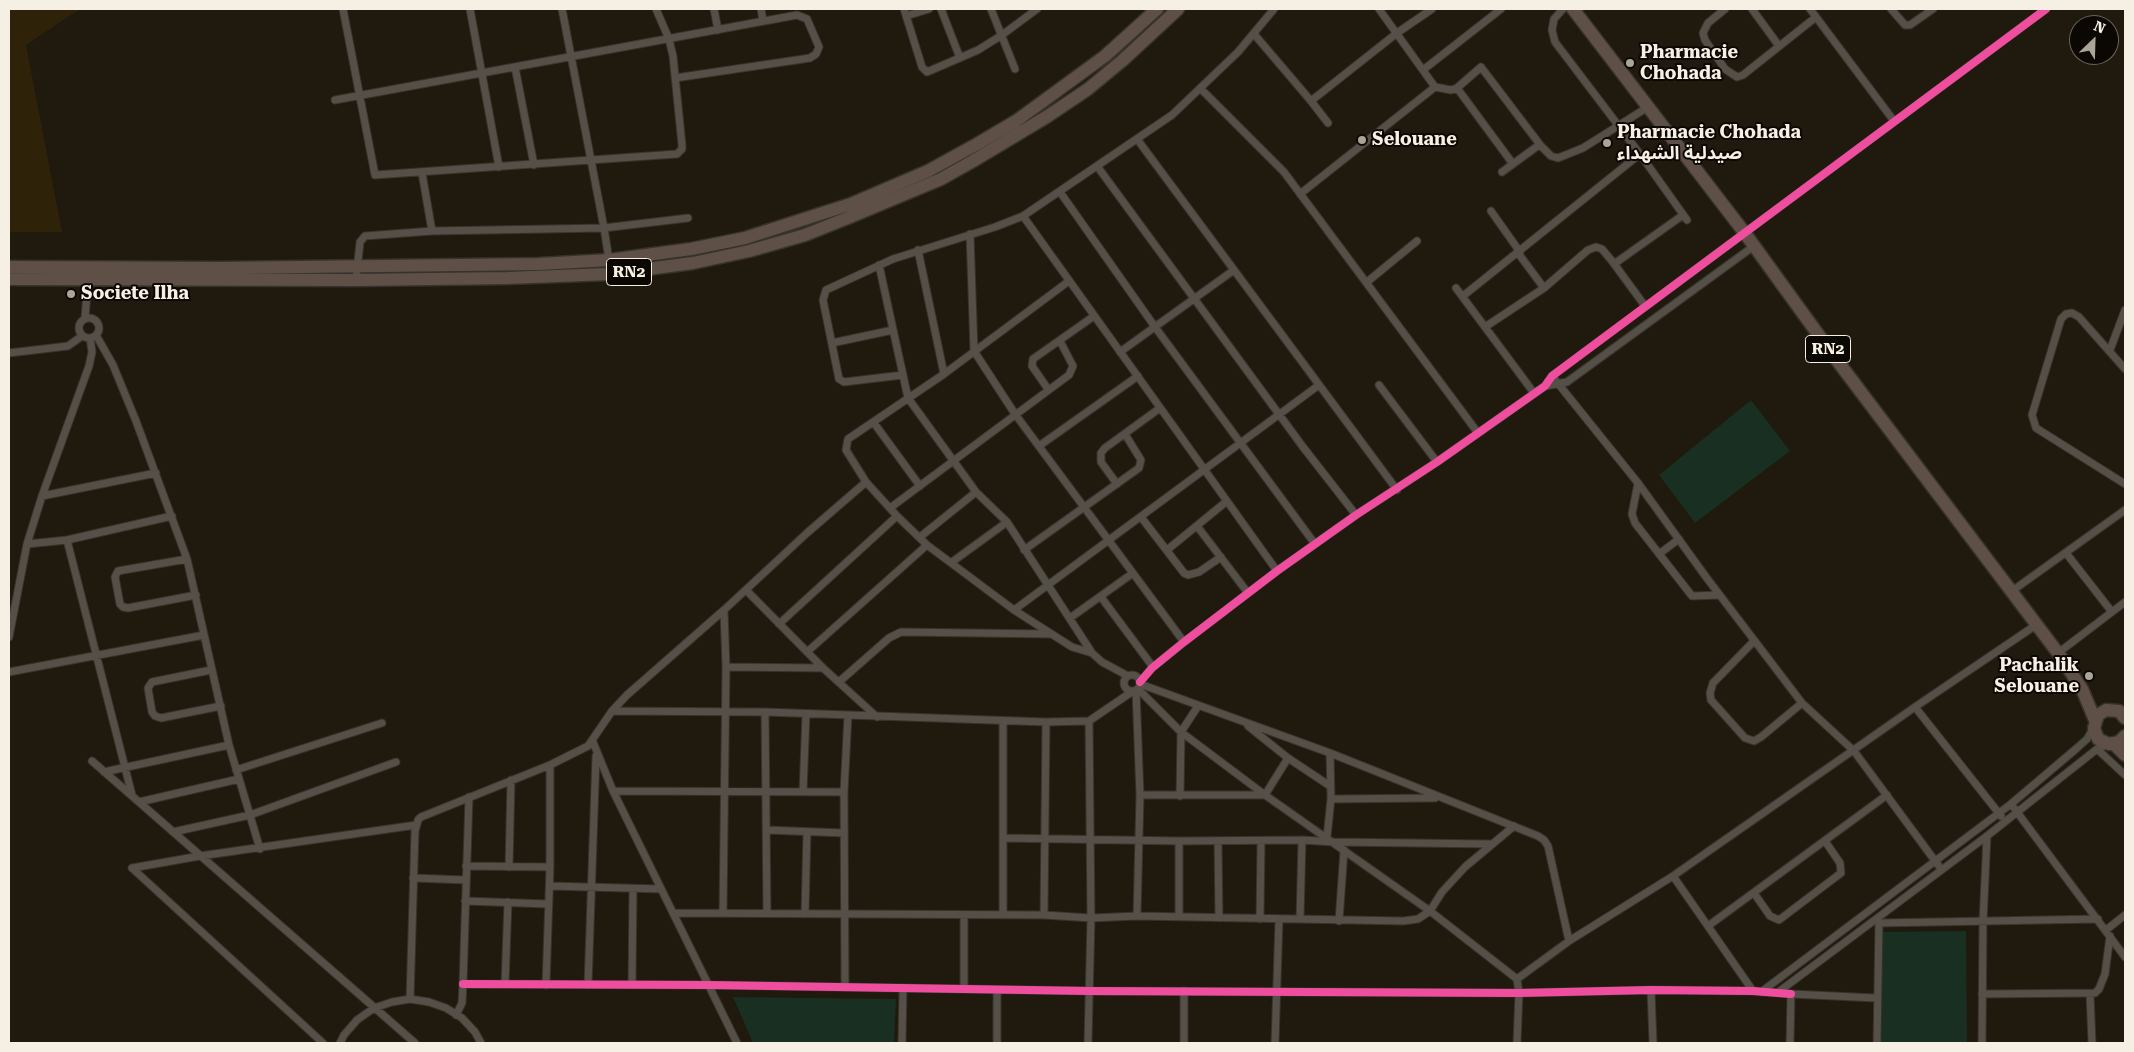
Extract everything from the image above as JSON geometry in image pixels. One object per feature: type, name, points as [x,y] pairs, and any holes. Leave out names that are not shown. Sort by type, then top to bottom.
[{"type":"highway","name":"RN2","points":[[9,267],[539,264],[609,260],[691,249],[745,238],[851,204],[928,171],[1016,121],[1105,56],[1157,9]]},
{"type":"highway","name":"RN2","points":[[9,280],[515,278],[655,270],[749,251],[805,235],[941,179],[973,162],[1088,89],[1123,60],[1178,9]]},
{"type":"highway","name":"RN2","points":[[1573,9],[1744,232],[1836,359],[2058,653],[2082,689],[2098,739],[2112,744],[2125,754]]},
{"type":"highway","name":"RN2","points":[[2082,689],[2110,710],[2119,712],[2125,718]]},
{"type":"highway","points":[[2094,724],[2102,712],[2110,710]]},
{"type":"highway","points":[[2112,744],[2119,742],[2125,736]]},
{"type":"street","points":[[343,9],[375,175],[672,155],[680,152],[682,145],[674,61],[669,39],[656,9]]},
{"type":"street","points":[[470,9],[499,168]]},
{"type":"street","points":[[562,9],[609,260]]},
{"type":"street","points":[[714,9],[718,30]]},
{"type":"street","points":[[760,9],[763,21]]},
{"type":"street","points":[[929,9],[905,12],[924,70],[931,71],[960,58],[1002,35],[1037,9]]},
{"type":"street","points":[[941,9],[960,58]]},
{"type":"street","points":[[990,9],[1015,69]]},
{"type":"street","points":[[903,375],[841,382],[823,300],[824,293],[830,287],[918,250],[1023,216],[1172,115],[1238,52],[1274,9]]},
{"type":"street","points":[[1379,9],[1435,87],[1451,90],[1457,88],[1481,67],[1539,145],[1551,156],[1558,158],[1583,148],[1648,106]]},
{"type":"street","points":[[1311,101],[1397,33],[1432,9]]},
{"type":"street","points":[[1423,70],[1501,9]]},
{"type":"street","points":[[1725,9],[1708,23],[1702,33],[1725,70],[1732,76],[1737,77],[1743,75],[1816,17]]},
{"type":"street","points":[[1752,9],[1779,46]]},
{"type":"street","points":[[1810,9],[1894,122]]},
{"type":"street","points":[[1890,9],[1905,25],[1910,25],[1934,9]]},
{"type":"street","points":[[1116,705],[1124,684],[1131,676],[1152,667],[1277,571],[1397,490],[1545,386],[1552,376],[1645,306],[2046,9]]},
{"type":"street","points":[[1558,11],[1552,30],[1555,42],[1640,154],[1685,218],[1614,264]]},
{"type":"street","points":[[335,100],[763,21],[802,16],[806,18],[819,47],[819,51],[810,58],[675,78]]},
{"type":"street","points":[[1254,34],[1328,123]]},
{"type":"street","points":[[515,67],[534,165]]},
{"type":"street","points":[[1300,194],[1435,87]]},
{"type":"street","points":[[1457,88],[1513,164]]},
{"type":"street","points":[[1201,89],[1284,172],[1478,432]]},
{"type":"street","points":[[1138,139],[1397,490]]},
{"type":"street","points":[[1502,172],[1539,145]]},
{"type":"street","points":[[1462,296],[1519,253],[1640,154]]},
{"type":"street","points":[[1097,166],[1356,516]]},
{"type":"street","points":[[422,173],[432,230]]},
{"type":"street","points":[[1060,192],[1155,327],[1315,544]]},
{"type":"street","points":[[1491,212],[1544,288]]},
{"type":"street","points":[[1023,216],[1277,571]]},
{"type":"street","points":[[356,280],[360,242],[365,236],[432,230],[604,228],[688,218]]},
{"type":"street","points":[[970,234],[974,351],[1015,414],[1184,642]]},
{"type":"street","points":[[1367,282],[1417,241]]},
{"type":"street","points":[[1545,386],[1560,385],[1567,382],[1754,246]]},
{"type":"street","points":[[1486,327],[1544,288],[1593,247],[1602,249],[1645,306]]},
{"type":"street","points":[[918,250],[944,374]]},
{"type":"street","points":[[879,265],[908,398],[976,492],[1007,522],[1092,653]]},
{"type":"street","points":[[1120,352],[1234,270]]},
{"type":"street","points":[[88,280],[85,318],[78,326],[89,336],[117,373],[187,559],[229,745],[260,849]]},
{"type":"street","points":[[1069,281],[944,374],[848,439],[846,444],[849,456],[866,482],[927,545],[1014,610],[1051,634],[1072,647],[1092,653],[1107,664],[1131,676],[1138,687],[1181,732],[1265,795],[1430,910],[1517,979],[1519,993],[1517,1043]]},
{"type":"street","points":[[1456,288],[1534,393]]},
{"type":"street","points":[[2110,350],[2125,310]]},
{"type":"street","points":[[2125,369],[2080,317],[2072,313],[2066,314],[2061,319],[2032,416],[2036,428],[2125,484]]},
{"type":"street","points":[[1048,389],[1032,363],[1035,357],[1094,316]]},
{"type":"street","points":[[9,353],[68,346],[89,336],[99,328],[93,318],[85,318]]},
{"type":"street","points":[[832,344],[893,330]]},
{"type":"street","points":[[9,637],[27,544],[42,496],[89,366],[92,352],[89,336]]},
{"type":"street","points":[[890,508],[1069,375],[1072,370],[1072,362],[1060,341]]},
{"type":"street","points":[[1039,446],[1138,376]]},
{"type":"street","points":[[1552,376],[1638,483],[1802,704],[1854,751],[1941,869]]},
{"type":"street","points":[[1014,610],[1319,385]]},
{"type":"street","points":[[1379,385],[1437,462]]},
{"type":"street","points":[[1118,484],[1100,458],[1105,448],[1160,408]]},
{"type":"street","points":[[874,423],[920,486]]},
{"type":"street","points":[[1024,550],[1139,468],[1141,463],[1125,434]]},
{"type":"street","points":[[42,496],[156,473]]},
{"type":"street","points":[[410,1000],[413,878],[416,825],[418,820],[425,814],[581,751],[592,742],[612,711],[627,695],[866,482]]},
{"type":"street","points":[[1638,483],[1632,518],[1692,596],[1720,595]]},
{"type":"street","points":[[920,537],[976,492]]},
{"type":"street","points":[[1166,550],[1227,502]]},
{"type":"street","points":[[2012,591],[2125,510]]},
{"type":"street","points":[[27,544],[67,540],[172,516]]},
{"type":"street","points":[[779,624],[897,516]]},
{"type":"street","points":[[1141,516],[1184,573],[1188,575],[1199,572],[1221,557]]},
{"type":"street","points":[[952,562],[1007,522]]},
{"type":"street","points":[[1196,526],[1248,593]]},
{"type":"street","points":[[1659,554],[1679,539]]},
{"type":"street","points":[[67,540],[132,796]]},
{"type":"street","points":[[807,652],[927,545]]},
{"type":"street","points":[[2066,553],[2112,612]]},
{"type":"street","points":[[187,559],[118,571],[115,577],[120,604],[128,608],[196,595]]},
{"type":"street","points":[[1070,618],[1133,573]]},
{"type":"street","points":[[746,590],[823,668],[878,716]]},
{"type":"street","points":[[1100,597],[1152,667]]},
{"type":"street","points":[[2058,653],[2125,602]]},
{"type":"street","points":[[723,913],[726,713],[724,610]]},
{"type":"street","points":[[1517,979],[1569,942],[1673,876],[1854,751],[1915,706],[2036,625]]},
{"type":"street","points":[[840,681],[889,638],[901,632],[1051,634]]},
{"type":"street","points":[[9,672],[204,636]]},
{"type":"street","points":[[1754,641],[1713,683],[1710,688],[1712,700],[1745,738],[1754,740],[1761,737],[1802,704]]},
{"type":"street","points":[[1107,664],[1128,690],[1138,687],[1198,706],[1330,753],[1438,798],[1538,836],[1548,846],[1569,942]]},
{"type":"street","points":[[726,667],[823,668]]},
{"type":"street","points":[[612,711],[765,712],[1003,721],[1089,721],[1116,705],[1138,687],[1152,667]]},
{"type":"street","points":[[211,670],[152,682],[148,688],[152,712],[160,718],[220,706]]},
{"type":"street","points":[[1137,916],[1140,796],[1138,687]]},
{"type":"street","points":[[2110,710],[2125,703]]},
{"type":"street","points":[[1180,796],[1181,732],[1198,706]]},
{"type":"street","points":[[1915,706],[2005,822]]},
{"type":"street","points":[[765,712],[768,913]]},
{"type":"street","points":[[803,792],[806,714]]},
{"type":"street","points":[[845,986],[844,792],[848,715]]},
{"type":"street","points":[[1003,721],[1003,915]]},
{"type":"street","points":[[1088,1043],[1091,918],[1089,721]]},
{"type":"street","points":[[1044,915],[1046,722]]},
{"type":"street","points":[[1242,722],[1288,758],[1330,786]]},
{"type":"street","points":[[236,770],[382,723]]},
{"type":"street","points":[[1761,992],[1934,860],[2011,804],[2078,748],[2087,739],[2094,724]]},
{"type":"street","points":[[592,742],[613,790],[737,1043]]},
{"type":"street","points":[[1778,993],[1877,921],[1941,869],[1987,836],[2097,749],[2112,744]]},
{"type":"street","points":[[104,772],[229,745]]},
{"type":"street","points":[[2097,749],[2125,775]]},
{"type":"street","points":[[588,985],[596,753]]},
{"type":"street","points":[[1327,837],[1331,799],[1330,753]]},
{"type":"street","points":[[1265,795],[1288,758]]},
{"type":"street","points":[[92,761],[415,1043]]},
{"type":"street","points":[[173,832],[250,815],[396,762]]},
{"type":"street","points":[[546,985],[550,886],[550,765]]},
{"type":"street","points":[[138,802],[239,779]]},
{"type":"street","points":[[510,866],[511,780]]},
{"type":"street","points":[[613,790],[844,792]]},
{"type":"street","points":[[1140,796],[1265,795]]},
{"type":"street","points":[[1708,926],[1887,795]]},
{"type":"street","points":[[456,1015],[462,1003],[469,797]]},
{"type":"street","points":[[1331,799],[1438,798]]},
{"type":"street","points":[[2011,804],[2125,957]]},
{"type":"street","points":[[324,1043],[132,868],[200,856],[260,849],[416,825]]},
{"type":"street","points":[[673,913],[1044,915],[1091,918],[1137,916],[1403,921],[1418,919],[1430,910],[1442,892],[1465,868],[1514,826]]},
{"type":"street","points":[[767,830],[844,833]]},
{"type":"street","points":[[805,914],[807,832]]},
{"type":"street","points":[[1982,1043],[1983,922],[1987,836]]},
{"type":"street","points":[[1004,838],[1179,841],[1302,840],[1492,844]]},
{"type":"street","points":[[1300,919],[1302,840]]},
{"type":"street","points":[[1179,841],[1179,917]]},
{"type":"street","points":[[1218,841],[1219,918]]},
{"type":"street","points":[[1260,919],[1261,841]]},
{"type":"street","points":[[1754,893],[1770,916],[1779,920],[1840,873],[1840,863],[1825,841]]},
{"type":"street","points":[[1339,921],[1344,850]]},
{"type":"street","points":[[466,866],[550,867]]},
{"type":"street","points":[[1673,876],[1753,991]]},
{"type":"street","points":[[413,878],[466,880]]},
{"type":"street","points":[[550,886],[661,889]]},
{"type":"street","points":[[632,985],[633,889]]},
{"type":"street","points":[[465,901],[548,904]]},
{"type":"street","points":[[505,984],[508,902]]},
{"type":"street","points":[[1868,911],[1877,921],[1877,1043]]},
{"type":"street","points":[[964,915],[964,989]]},
{"type":"street","points":[[1982,994],[2090,994],[2098,989],[2101,983],[2108,933],[2125,915]]},
{"type":"street","points":[[1877,921],[1983,922],[2098,919]]},
{"type":"street","points":[[1275,1043],[1279,920]]},
{"type":"street","points":[[463,984],[845,986],[1090,991],[1519,993],[1651,990],[1753,991],[1876,998]]},
{"type":"street","points":[[902,1043],[903,988]]},
{"type":"street","points":[[996,990],[997,1043]]},
{"type":"street","points":[[1651,990],[1653,1043]]},
{"type":"street","points":[[1184,991],[1184,1043]]},
{"type":"street","points":[[1790,1043],[1791,994]]},
{"type":"street","points":[[2090,994],[2092,1043]]},
{"type":"street","points":[[340,1043],[344,1035],[357,1020],[374,1008],[392,1002],[410,1000],[429,1002],[446,1008],[474,1032],[481,1043]]},
{"type":"shaded area","points":[[9,9],[80,9],[26,45],[62,232],[9,232]]},
{"type":"green space","points":[[1751,400],[1790,451],[1695,523],[1659,475]]},
{"type":"green space","points":[[1966,931],[1967,1043],[1881,1043],[1882,932]]},
{"type":"green space","points":[[733,997],[896,999],[894,1043],[753,1043]]},
{"type":"cycle path","points":[[1140,682],[1152,668],[1184,642],[1277,571],[1545,386],[1552,376],[2046,9]]},
{"type":"cycle path","points":[[463,984],[709,985],[1090,991],[1519,993],[1651,990],[1753,991],[1791,994]]},
{"type":"place","name":"Pharmacie Chohada","points":[[1630,63]]},
{"type":"place","name":"Selouane","points":[[1362,140]]},
{"type":"place","name":"Pharmacie Chohada صيدلية الشهداء","points":[[1607,143]]},
{"type":"place","name":"Societe Ilha","points":[[71,294]]},
{"type":"place","name":"Pachalik Selouane","points":[[2089,676]]}]
